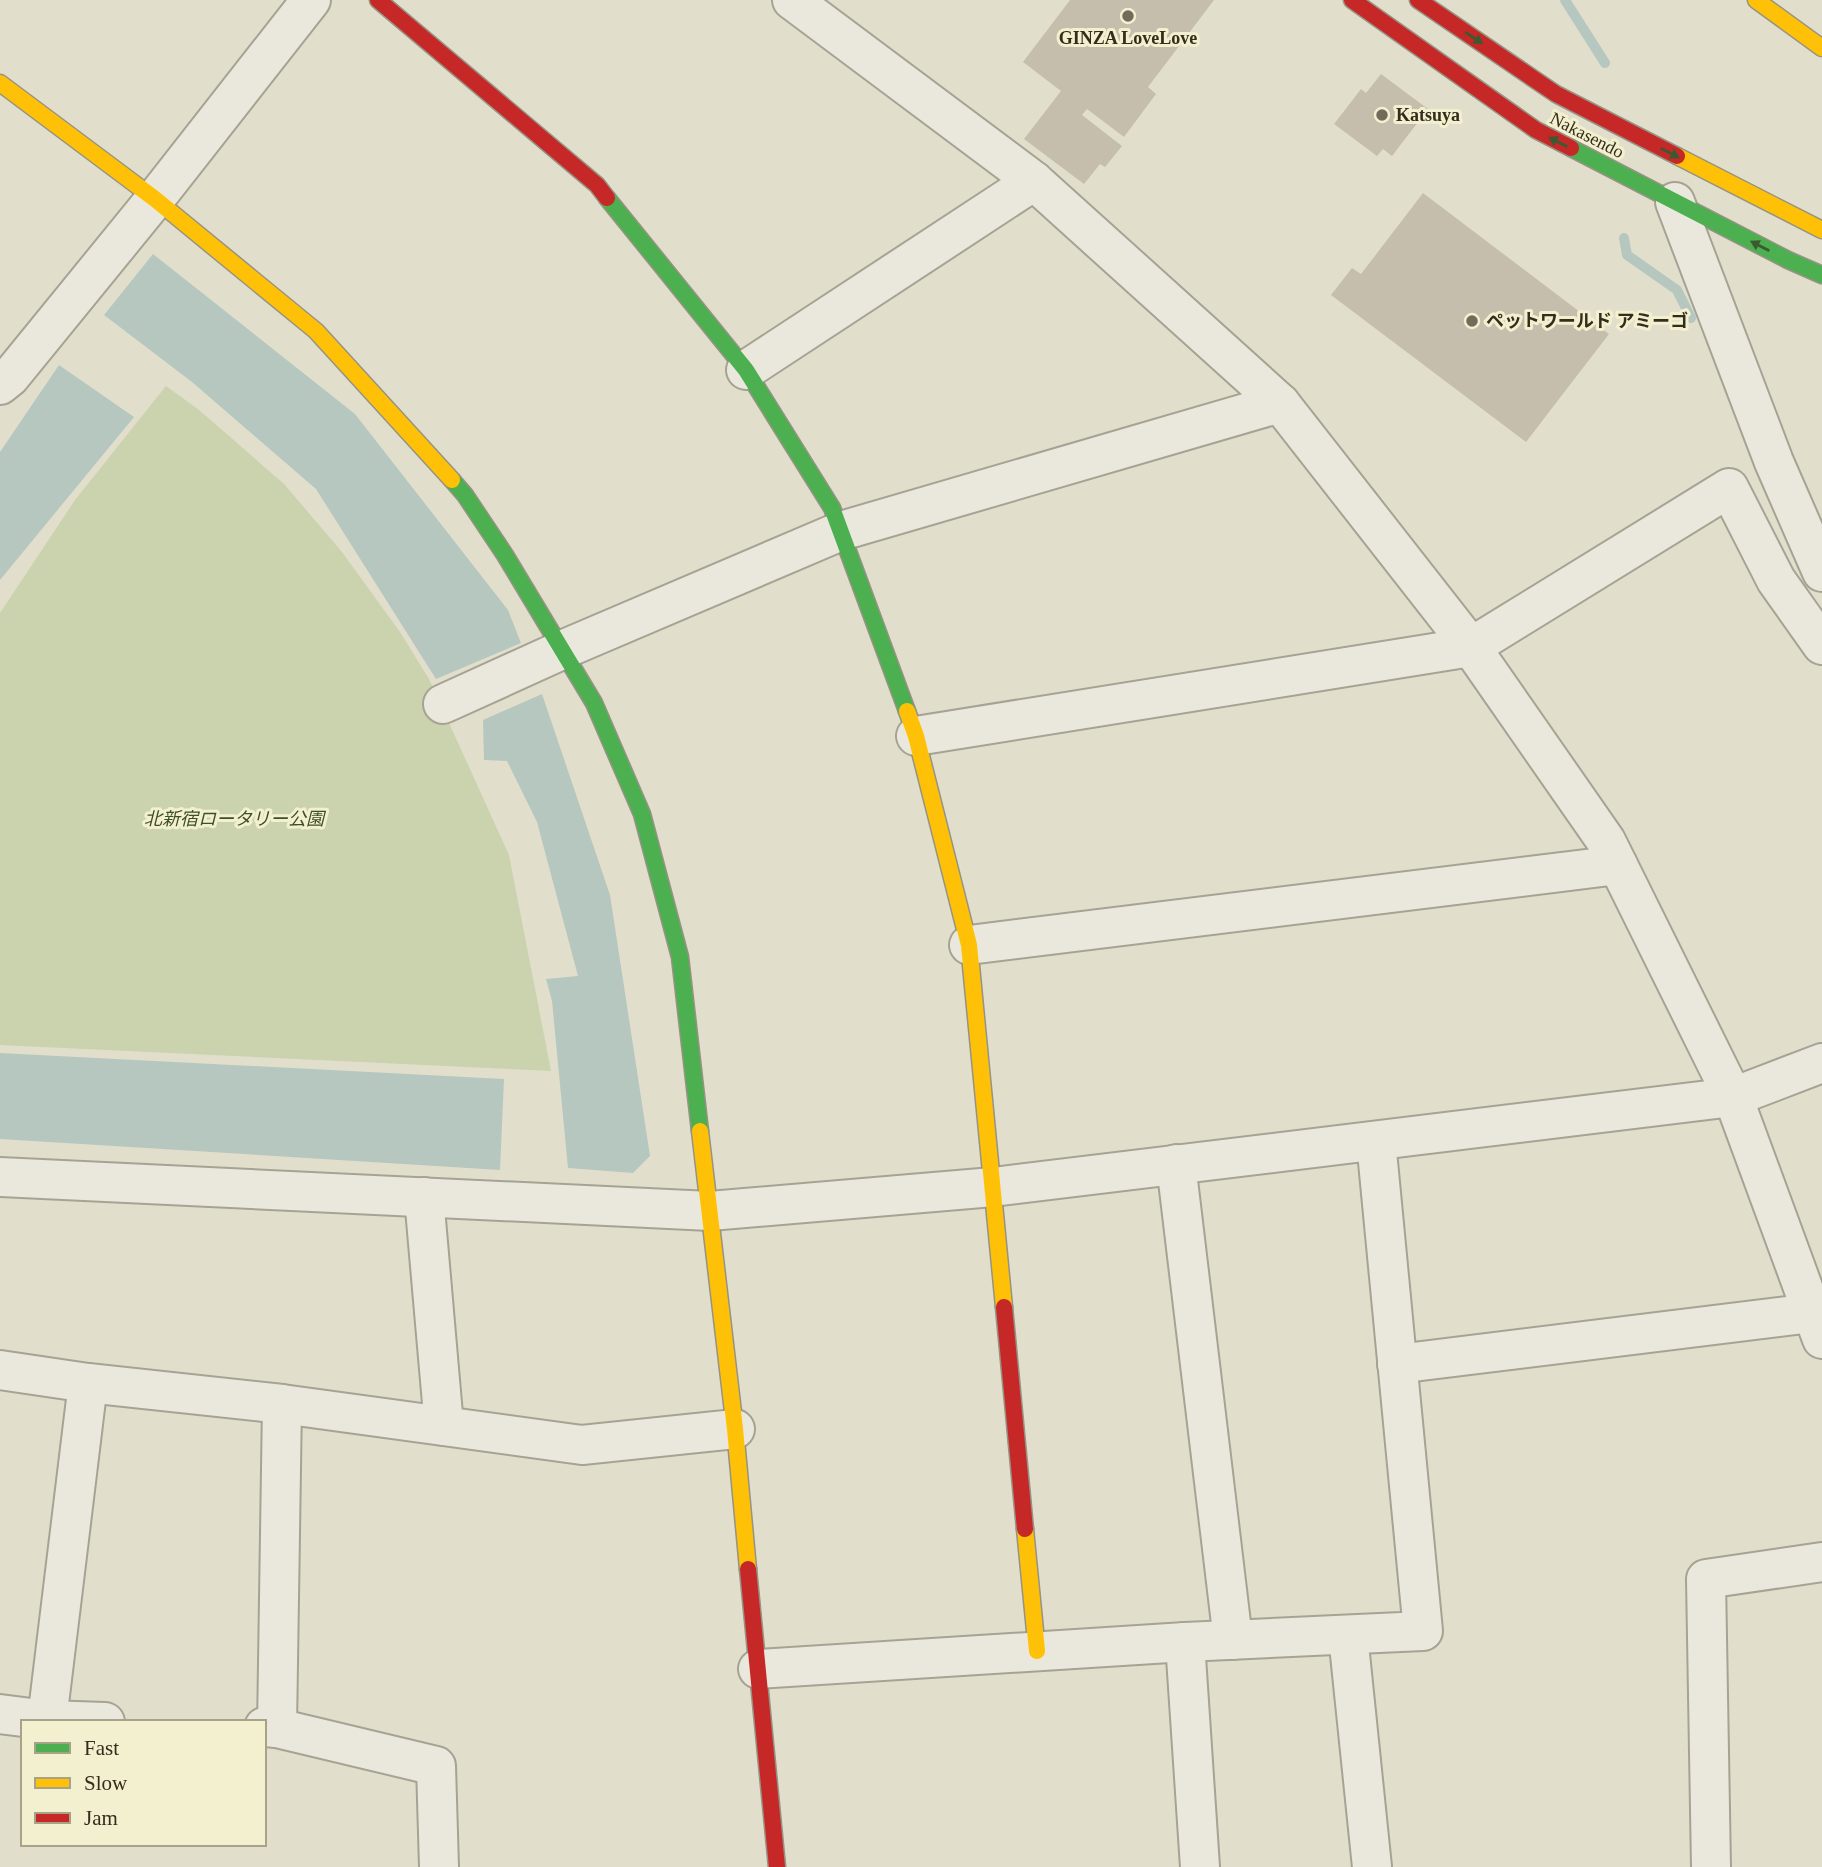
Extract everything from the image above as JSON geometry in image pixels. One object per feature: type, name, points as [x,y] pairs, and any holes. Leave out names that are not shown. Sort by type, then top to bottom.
[{"type":"main road","points":[[378,0],[597,186],[746,370],[832,508],[916,736],[968,945],[1037,1651]]},
{"type":"main road","name":"Nakasendo","points":[[1352,0],[1536,130],[1822,275]]},
{"type":"main road","name":"Nakasendo","points":[[1418,0],[1556,94],[1822,230]]},
{"type":"main road","points":[[1756,0],[1822,48]]},
{"type":"main road","points":[[0,83],[155,199],[316,331],[465,495],[505,555],[594,703],[642,814],[680,957],[736,1429],[777,1867]]},
{"type":"street","points":[[3,384],[155,199],[311,0]]},
{"type":"street","points":[[792,0],[1034,181],[1280,403],[1471,647],[1606,841],[1733,1097],[1817,1326],[1397,1364]]},
{"type":"street","points":[[746,370],[1034,181]]},
{"type":"street","points":[[1675,202],[1774,462],[1822,572]]},
{"type":"street","points":[[443,704],[841,531],[1280,403]]},
{"type":"street","points":[[916,736],[1471,647],[1729,488],[1776,580],[1822,645]]},
{"type":"street","points":[[968,945],[1618,865]]},
{"type":"street","points":[[0,1177],[710,1211],[993,1186],[1733,1097],[1822,1063]]},
{"type":"street","points":[[758,1669],[1185,1642],[1423,1631],[1376,1141]]},
{"type":"street","points":[[1177,1164],[1233,1640]]},
{"type":"street","points":[[424,1198],[444,1426]]},
{"type":"street","points":[[0,1370],[88,1383],[282,1404],[582,1445],[736,1429]]},
{"type":"street","points":[[0,1714],[47,1720],[88,1383]]},
{"type":"street","points":[[282,1404],[271,1727],[436,1766],[439,1867]]},
{"type":"street","points":[[1711,1867],[1706,1579],[1822,1562]]},
{"type":"street","points":[[1348,1634],[1372,1867]]},
{"type":"street","points":[[1185,1642],[1200,1867]]},
{"type":"green space","name":"北新宿ロータリー公園","points":[[166,386],[199,410],[284,484],[342,552],[400,632],[429,679],[509,855],[551,1071],[0,1045],[0,613],[75,500]]},
{"type":"shaded area","points":[[153,254],[355,414],[508,610],[521,643],[436,679],[316,489],[192,382],[104,315]]},
{"type":"shaded area","points":[[59,365],[134,417],[0,580],[0,452]]},
{"type":"shaded area","points":[[542,694],[610,895],[650,1156],[633,1173],[568,1168],[552,1001],[546,979],[578,976],[537,822],[507,761],[484,760],[483,720]]},
{"type":"shaded area","points":[[0,1053],[504,1079],[500,1170],[0,1139]]},
{"type":"building","points":[[1070,0],[1214,0],[1148,87],[1156,94],[1124,137],[1087,109],[1082,115],[1122,146],[1105,167],[1100,164],[1084,184],[1024,139],[1061,91],[1023,62]]},
{"type":"building","points":[[1381,74],[1428,109],[1392,156],[1383,149],[1377,156],[1334,124],[1361,89],[1366,93]]},
{"type":"building","points":[[1423,193],[1609,334],[1526,442],[1331,295],[1352,268],[1361,274]]},
{"type":"waterway","points":[[1565,0],[1605,63]]},
{"type":"waterway","points":[[1624,238],[1627,255],[1677,290],[1691,318]]},
{"type":"traffic: fast","points":[[1571,148],[1822,275]]},
{"type":"traffic: fast","points":[[607,198],[746,370],[832,508],[907,711]]},
{"type":"traffic: fast","points":[[452,480],[505,555],[594,703],[642,814],[680,957],[700,1131]]},
{"type":"traffic: slow","points":[[1756,0],[1822,48]]},
{"type":"traffic: slow","points":[[0,83],[155,199],[316,331],[452,480]]},
{"type":"traffic: slow","points":[[1677,156],[1822,230]]},
{"type":"traffic: slow","points":[[907,711],[916,736],[969,945],[1004,1307]]},
{"type":"traffic: slow","points":[[700,1131],[735,1429],[748,1569]]},
{"type":"traffic: slow","points":[[1025,1529],[1037,1651]]},
{"type":"traffic: jam","points":[[378,0],[597,185],[607,198]]},
{"type":"traffic: jam","points":[[1352,0],[1536,130],[1571,148]]},
{"type":"traffic: jam","points":[[1418,0],[1556,94],[1677,156]]},
{"type":"traffic: jam","points":[[1004,1307],[1025,1529]]},
{"type":"traffic: jam","points":[[748,1569],[777,1867]]},
{"type":"place","name":"GINZA LoveLove","points":[[1128,16]]},
{"type":"place","name":"Katsuya","points":[[1382,115]]},
{"type":"place","name":"ペットワールド アミーゴ","points":[[1472,321]]}]
